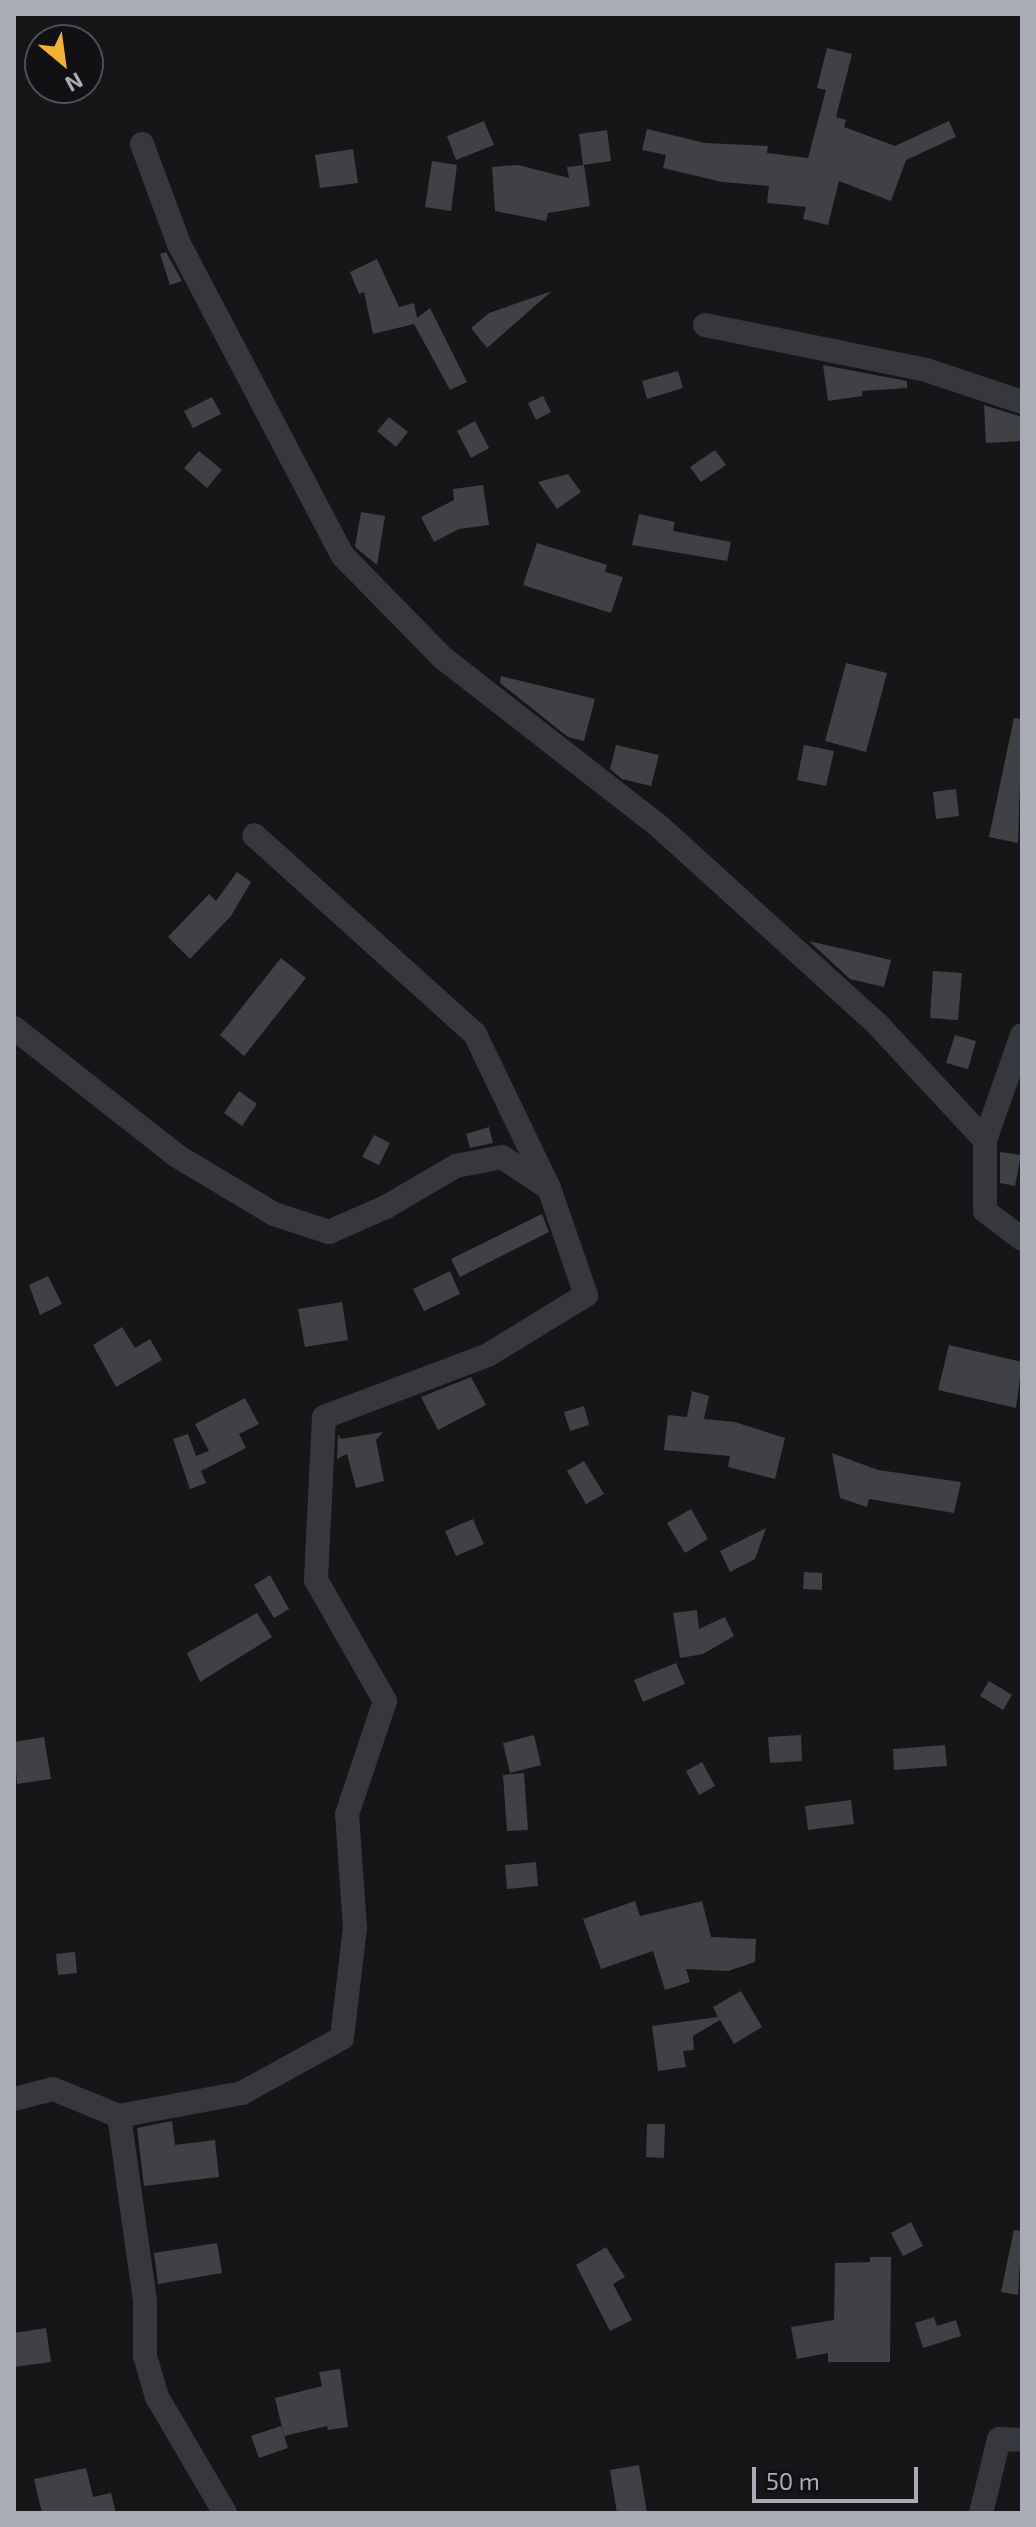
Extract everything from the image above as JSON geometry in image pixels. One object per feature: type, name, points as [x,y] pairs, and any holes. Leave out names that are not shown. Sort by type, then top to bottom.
[{"type":"street","points":[[142,144],[179,244],[343,556],[443,658],[661,828],[719,880],[879,1026],[985,1140]]},
{"type":"street","points":[[705,325],[926,370],[1022,402]]},
{"type":"street","points":[[14,2099],[53,2089],[119,2116],[242,2093],[342,2038],[355,1928],[347,1814],[385,1701],[316,1580],[324,1417],[488,1355],[586,1295],[549,1188],[475,1034],[254,835]]},
{"type":"street","points":[[15,1026],[177,1156],[274,1214],[329,1232],[386,1207],[456,1166],[502,1157],[549,1188]]},
{"type":"street","points":[[1022,1035],[985,1140],[985,1211],[1022,1239]]},
{"type":"street","points":[[119,2116],[145,2300],[145,2356],[157,2397],[225,2513]]},
{"type":"street","points":[[981,2513],[999,2439],[1022,2440]]},
{"type":"building","points":[[827,48],[852,54],[836,117],[846,120],[844,127],[895,146],[949,121],[956,137],[906,160],[891,201],[839,181],[828,225],[803,219],[806,207],[767,203],[769,186],[722,182],[663,168],[666,155],[642,150],[647,129],[705,143],[768,146],[767,153],[808,158],[826,90],[817,88]]},
{"type":"building","points":[[484,121],[494,145],[456,160],[447,136]]},
{"type":"building","points":[[607,130],[611,161],[583,165],[579,134]]},
{"type":"building","points":[[353,149],[358,183],[320,188],[315,155]]},
{"type":"building","points":[[432,161],[457,165],[451,211],[425,207]]},
{"type":"building","points":[[518,165],[569,178],[567,167],[584,165],[590,206],[548,213],[546,221],[495,211],[492,167]]},
{"type":"building","points":[[166,252],[182,281],[170,285],[160,254]]},
{"type":"building","points":[[377,259],[399,307],[414,303],[417,318],[430,308],[467,382],[450,390],[414,324],[373,334],[364,292],[359,294],[350,272]]},
{"type":"building","points":[[552,291],[487,348],[471,328],[489,313]]},
{"type":"building","points":[[823,365],[907,381],[907,388],[862,391],[862,396],[828,401]]},
{"type":"building","points":[[678,371],[683,388],[647,399],[642,381]]},
{"type":"building","points":[[543,396],[551,412],[536,420],[528,403]]},
{"type":"building","points":[[212,397],[221,414],[193,428],[184,411]]},
{"type":"building","points":[[984,405],[1022,417],[1022,441],[986,443]]},
{"type":"building","points":[[389,417],[408,432],[396,447],[377,431]]},
{"type":"building","points":[[475,421],[489,448],[471,458],[457,431]]},
{"type":"building","points":[[715,450],[726,465],[701,482],[690,467]]},
{"type":"building","points":[[199,451],[222,470],[207,488],[184,468]]},
{"type":"building","points":[[568,474],[581,492],[557,509],[538,482]]},
{"type":"building","points":[[483,485],[489,525],[459,529],[434,542],[421,517],[454,500],[453,489]]},
{"type":"building","points":[[361,512],[385,516],[377,565],[355,547]]},
{"type":"building","points":[[639,514],[675,522],[673,531],[731,542],[727,561],[632,545]]},
{"type":"building","points":[[537,543],[607,565],[605,572],[623,577],[611,613],[523,585]]},
{"type":"building","points":[[846,663],[887,673],[866,752],[825,741]]},
{"type":"building","points":[[501,676],[595,699],[584,741],[568,737],[500,683]]},
{"type":"building","points":[[1014,718],[1022,719],[1018,843],[989,837]]},
{"type":"building","points":[[616,745],[659,755],[651,786],[622,779],[610,769]]},
{"type":"building","points":[[804,745],[834,751],[826,786],[797,780]]},
{"type":"building","points":[[956,789],[959,816],[936,819],[933,792]]},
{"type":"building","points":[[237,872],[251,882],[231,916],[190,959],[168,937],[209,894],[216,901]]},
{"type":"building","points":[[809,941],[891,960],[884,987],[850,979]]},
{"type":"building","points":[[281,958],[306,978],[244,1056],[220,1035]]},
{"type":"building","points":[[933,971],[962,973],[958,1020],[930,1018]]},
{"type":"building","points":[[955,1035],[976,1041],[968,1069],[946,1063]]},
{"type":"building","points":[[239,1091],[257,1104],[242,1126],[224,1113]]},
{"type":"building","points":[[489,1127],[493,1143],[470,1148],[466,1134]]},
{"type":"building","points":[[374,1135],[390,1143],[379,1165],[362,1157]]},
{"type":"building","points":[[1000,1152],[1021,1155],[1015,1186],[1000,1183]]},
{"type":"building","points":[[542,1214],[549,1232],[460,1277],[451,1259]]},
{"type":"building","points":[[450,1271],[460,1294],[424,1311],[413,1289]]},
{"type":"building","points":[[48,1276],[62,1304],[40,1315],[29,1285]]},
{"type":"building","points":[[342,1302],[348,1340],[305,1347],[298,1309]]},
{"type":"building","points":[[122,1327],[135,1348],[150,1339],[162,1360],[116,1387],[93,1345]]},
{"type":"building","points":[[949,1345],[1022,1362],[1016,1408],[938,1390]]},
{"type":"building","points":[[471,1377],[486,1405],[438,1430],[421,1397]]},
{"type":"building","points":[[692,1391],[709,1396],[704,1419],[735,1422],[785,1438],[775,1479],[728,1467],[730,1456],[664,1450],[668,1415],[687,1417]]},
{"type":"building","points":[[245,1398],[259,1424],[239,1434],[246,1448],[201,1471],[206,1483],[190,1489],[173,1439],[188,1434],[196,1456],[209,1451],[195,1424]]},
{"type":"building","points":[[584,1406],[589,1425],[570,1431],[564,1412]]},
{"type":"building","points":[[383,1432],[376,1440],[384,1481],[356,1488],[347,1454],[337,1459],[338,1434],[341,1439]]},
{"type":"building","points":[[832,1453],[878,1470],[961,1482],[954,1513],[869,1499],[867,1507],[840,1498]]},
{"type":"building","points":[[584,1461],[604,1494],[586,1504],[567,1471]]},
{"type":"building","points":[[691,1509],[708,1539],[685,1553],[667,1523]]},
{"type":"building","points":[[473,1519],[484,1544],[456,1556],[445,1531]]},
{"type":"building","points":[[766,1528],[755,1559],[730,1572],[720,1551]]},
{"type":"building","points":[[804,1572],[822,1573],[822,1590],[803,1589]]},
{"type":"building","points":[[270,1575],[289,1609],[274,1618],[254,1585]]},
{"type":"building","points":[[697,1610],[699,1629],[725,1617],[734,1636],[703,1654],[680,1658],[673,1613]]},
{"type":"building","points":[[257,1613],[272,1637],[200,1682],[187,1653]]},
{"type":"building","points":[[676,1663],[685,1684],[643,1702],[634,1680]]},
{"type":"building","points":[[989,1681],[1012,1695],[1003,1710],[980,1696]]},
{"type":"building","points":[[534,1735],[541,1765],[510,1773],[503,1743]]},
{"type":"building","points":[[801,1735],[802,1761],[770,1763],[768,1737]]},
{"type":"building","points":[[44,1737],[51,1779],[17,1784],[14,1742]]},
{"type":"building","points":[[945,1745],[947,1766],[894,1770],[893,1749]]},
{"type":"building","points":[[702,1762],[715,1786],[699,1795],[686,1771]]},
{"type":"building","points":[[524,1773],[528,1830],[507,1831],[503,1775]]},
{"type":"building","points":[[851,1800],[854,1824],[808,1830],[805,1806]]},
{"type":"building","points":[[536,1862],[538,1886],[507,1889],[505,1865]]},
{"type":"building","points":[[635,1901],[640,1916],[702,1901],[711,1937],[756,1939],[755,1962],[728,1971],[686,1969],[690,1982],[665,1990],[653,1951],[601,1969],[583,1919]]},
{"type":"building","points":[[75,1952],[77,1973],[58,1975],[56,1954]]},
{"type":"building","points":[[741,1991],[762,2027],[734,2044],[720,2020],[693,2036],[694,2050],[683,2051],[686,2067],[658,2071],[652,2026],[718,2017],[713,2007]]},
{"type":"building","points":[[172,2121],[175,2145],[215,2140],[219,2177],[144,2186],[137,2128]]},
{"type":"building","points":[[647,2124],[665,2124],[664,2158],[646,2157]]},
{"type":"building","points":[[911,2222],[923,2246],[903,2256],[891,2233]]},
{"type":"building","points":[[1014,2230],[1022,2231],[1018,2295],[1001,2292]]},
{"type":"building","points":[[217,2243],[222,2273],[158,2284],[154,2253]]},
{"type":"building","points":[[606,2247],[625,2277],[613,2284],[632,2320],[610,2331],[576,2265]]},
{"type":"building","points":[[870,2257],[891,2257],[890,2362],[828,2362],[828,2353],[797,2359],[791,2327],[834,2320],[835,2263],[870,2262]]},
{"type":"building","points":[[934,2317],[937,2326],[956,2320],[961,2336],[923,2348],[915,2323]]},
{"type":"building","points":[[46,2328],[51,2362],[14,2367],[14,2333]]},
{"type":"building","points":[[340,2369],[348,2427],[328,2430],[327,2426],[284,2436],[275,2398],[322,2386],[319,2372]]},
{"type":"building","points":[[281,2426],[288,2448],[259,2458],[251,2436]]},
{"type":"building","points":[[639,2465],[647,2513],[617,2513],[610,2470]]},
{"type":"building","points":[[86,2468],[93,2497],[111,2493],[116,2513],[42,2513],[34,2479]]}]
